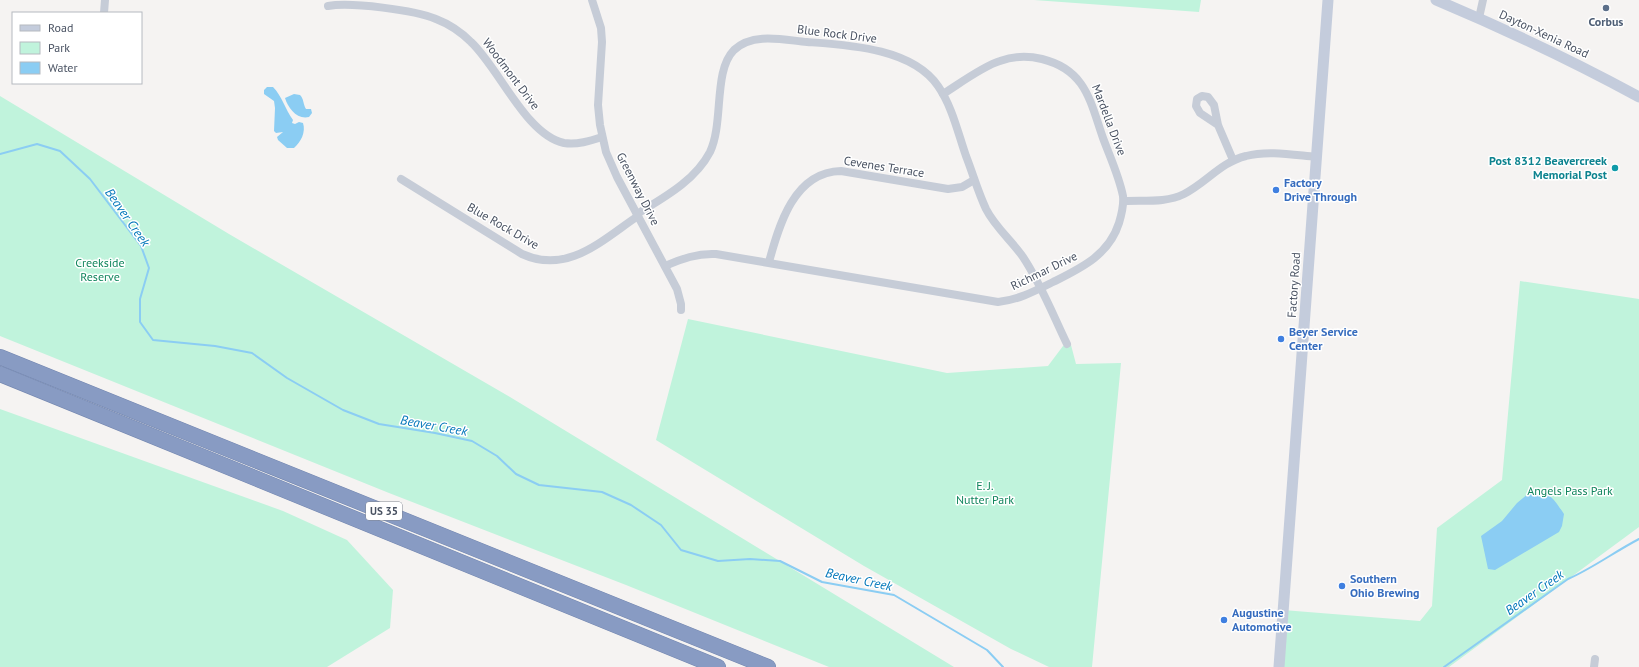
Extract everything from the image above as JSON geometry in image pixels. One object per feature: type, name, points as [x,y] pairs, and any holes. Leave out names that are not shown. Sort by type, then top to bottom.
[{"type":"highway","name":"US 35","points":[[0,357],[768,667]]},
{"type":"highway","name":"US 35","points":[[0,374],[718,667]]},
{"type":"street","points":[[104,12],[105,0]]},
{"type":"street","name":"Greenway Drive","points":[[592,0],[601,28],[602,42],[598,105],[602,137],[606,152],[614,171],[677,289],[681,310]]},
{"type":"street","name":"Factory Road","points":[[1279,667],[1328,0]]},
{"type":"street","name":"Dayton-Xenia Road","points":[[1436,0],[1480,18],[1592,71],[1639,97]]},
{"type":"street","points":[[1480,18],[1483,0]]},
{"type":"street","name":"Woodmont Drive","points":[[328,6],[339,4],[386,9],[426,15],[443,22],[463,34],[479,49],[527,115],[546,135],[559,141],[572,144],[602,137]]},
{"type":"street","name":"Blue Rock Drive","points":[[401,179],[522,254],[542,261],[558,261],[582,254],[675,189],[705,160],[716,135],[723,75],[727,60],[734,50],[748,41],[767,38],[850,45],[878,50],[915,66],[934,81],[943,94],[974,180],[989,215],[1024,258],[1067,344]]},
{"type":"street","name":"Mardella Drive","points":[[943,94],[995,63],[1008,59],[1022,57],[1036,58],[1049,61],[1064,68],[1075,76],[1086,92],[1122,190],[1124,201]]},
{"type":"street","points":[[1218,125],[1233,160]]},
{"type":"street","points":[[1124,201],[1161,200],[1178,196],[1191,190],[1215,171],[1233,160],[1247,155],[1260,154],[1316,157]]},
{"type":"street","name":"Cevenes Terrace","points":[[769,262],[775,240],[787,210],[801,189],[816,176],[826,172],[841,171],[948,189],[962,187],[974,180]]},
{"type":"street","name":"Richmar Drive","points":[[665,266],[689,256],[707,254],[769,262],[993,302],[1013,300],[1040,289],[1084,266],[1102,252],[1117,229],[1124,207],[1124,201]]},
{"type":"green space","points":[[1034,0],[1201,0],[1199,12]]},
{"type":"green space","name":"Creekside Reserve","points":[[0,96],[229,234],[510,397],[954,667],[829,667],[626,585],[389,493],[0,336]]},
{"type":"green space","name":"Angels Pass Park","points":[[1520,281],[1639,299],[1639,527],[1449,667],[1279,667],[1283,610],[1420,621],[1432,606],[1437,528],[1502,480]]},
{"type":"green space","name":"E. J. Nutter Park","points":[[688,319],[947,373],[1048,366],[1063,346],[1071,345],[1076,364],[1121,363],[1092,667],[1049,667],[1011,649],[864,566],[656,440]]},
{"type":"green space","points":[[0,409],[283,511],[347,540],[393,590],[390,628],[327,667],[0,667]]},
{"type":"water","points":[[267,87],[273,87],[279,94],[293,120],[292,123],[303,123],[304,130],[302,137],[294,148],[287,148],[278,140],[277,137],[283,132],[276,133],[274,131],[274,101],[264,94],[264,90]]},
{"type":"water","points":[[294,94],[300,95],[306,109],[311,109],[312,113],[309,117],[301,117],[297,115],[288,106],[285,98]]},
{"type":"water","points":[[1530,492],[1543,493],[1551,497],[1557,504],[1564,514],[1562,526],[1559,532],[1495,570],[1488,569],[1481,536],[1502,521],[1517,503]]},
{"type":"waterway","name":"Beaver Creek","points":[[0,154],[37,144],[60,151],[90,179],[141,246],[149,268],[140,299],[140,322],[153,340],[215,346],[252,353],[287,378],[343,410],[379,424],[435,433],[472,441],[497,456],[516,474],[539,485],[602,492],[631,505],[661,525],[681,550],[718,561],[750,559],[780,561],[822,582],[894,595],[987,650],[1003,667]]},
{"type":"waterway","name":"Beaver Creek","points":[[1444,667],[1568,579],[1639,539]]},
{"type":"place","name":"Corbus","points":[[1606,8]]},
{"type":"place","name":"Post 8312 Beavercreek Memorial Post","points":[[1615,168]]},
{"type":"place","name":"Factory Drive Through","points":[[1276,190]]},
{"type":"place","name":"Beyer Service Center","points":[[1281,339]]},
{"type":"place","name":"Southern Ohio Brewing","points":[[1342,586]]},
{"type":"place","name":"Augustine Automotive","points":[[1224,620]]}]
